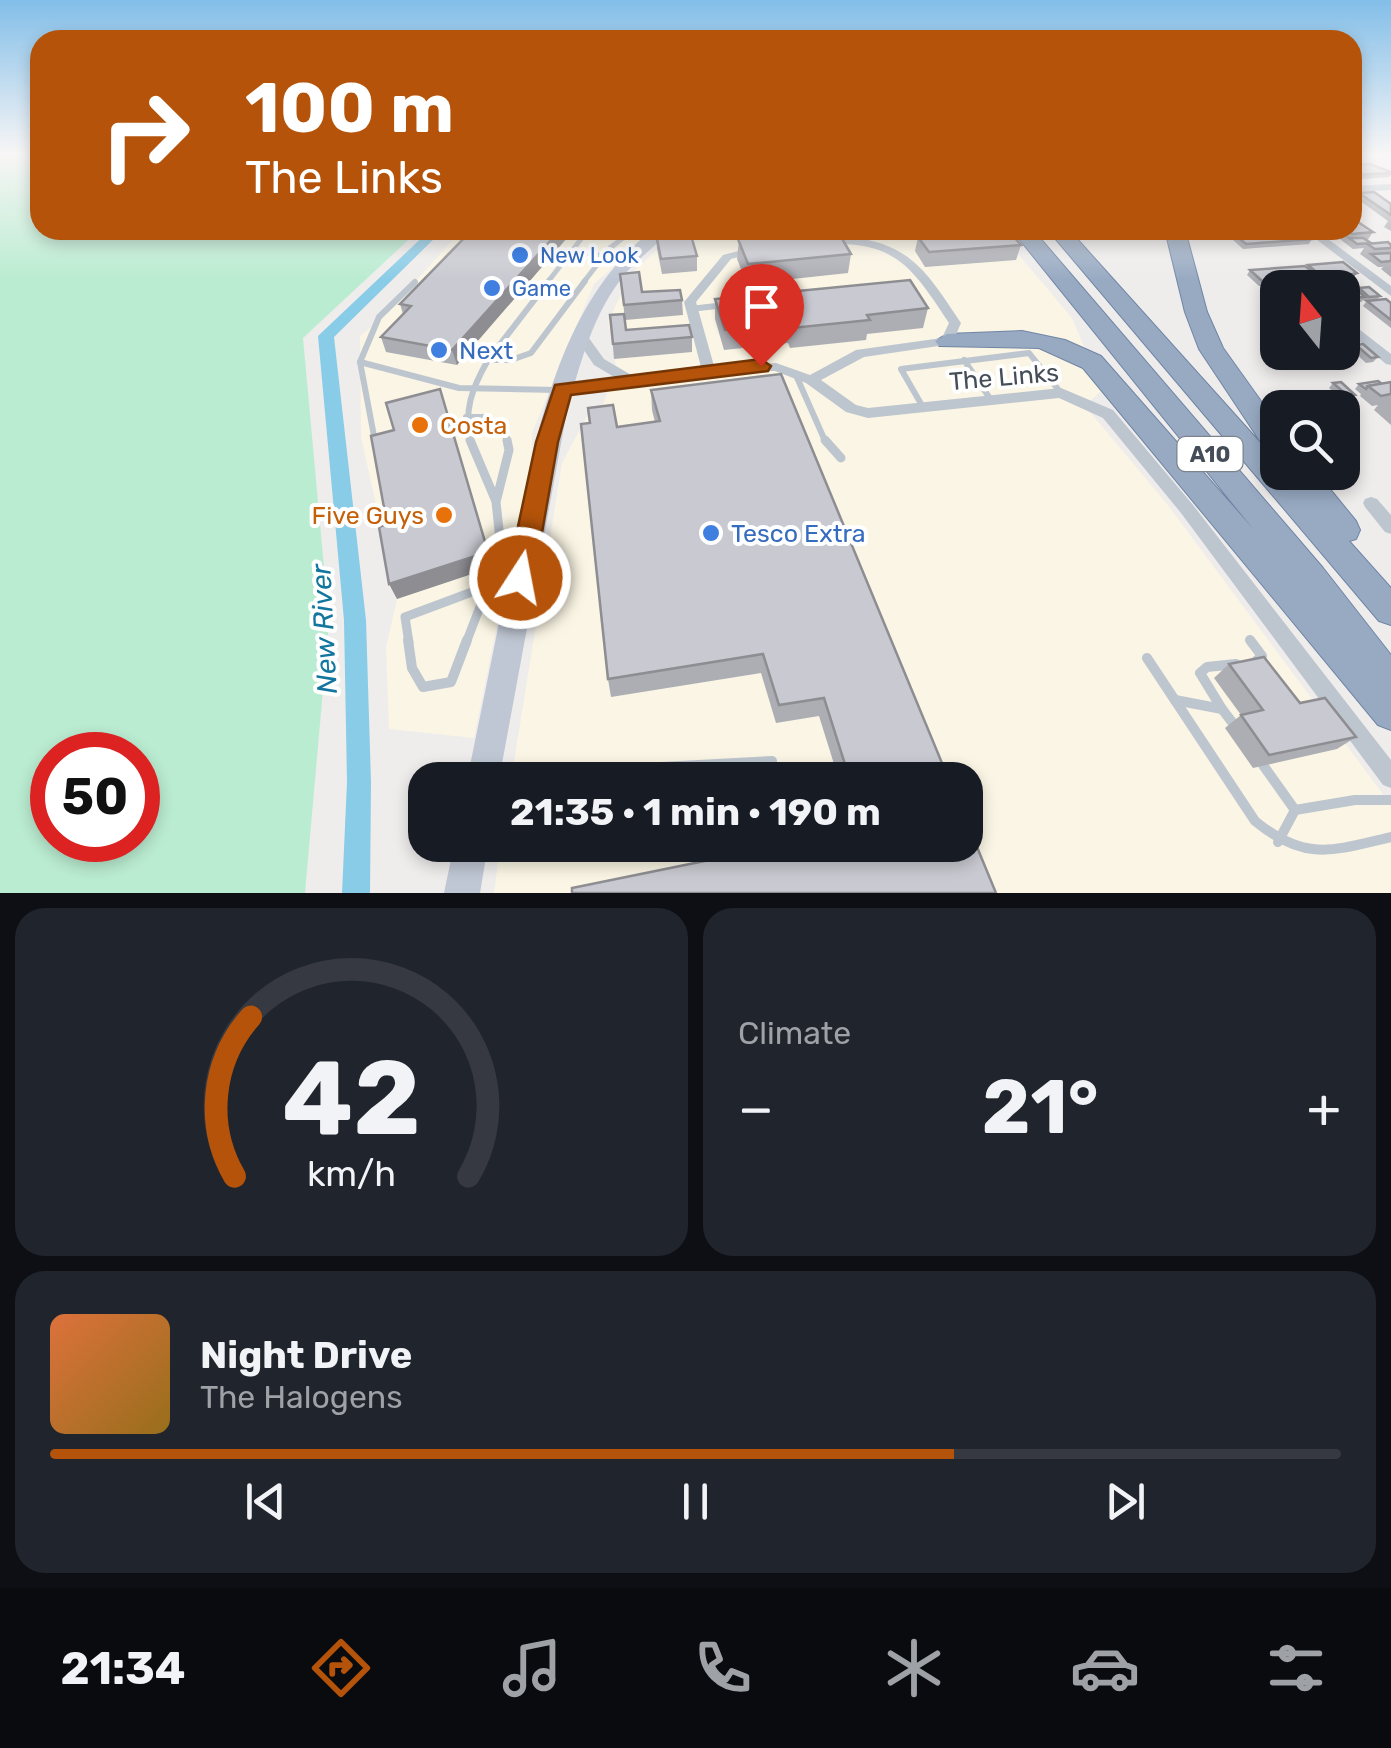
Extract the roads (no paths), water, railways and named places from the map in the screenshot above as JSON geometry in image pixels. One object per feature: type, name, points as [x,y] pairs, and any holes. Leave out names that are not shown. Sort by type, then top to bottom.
[{"type":"highway","name":"A10","points":[[1030,240],[1288,548],[1391,683]]},
{"type":"highway","name":"A10","points":[[1067,240],[1391,611]]},
{"type":"highway","points":[[1178,240],[1196,312],[1211,349],[1260,420]]},
{"type":"highway","points":[[956,350],[1030,338],[1066,346],[1092,362],[1391,712]]},
{"type":"highway","points":[[1313,490],[1391,588]]},
{"type":"main road","points":[[486,762],[547,442],[562,390],[600,292],[622,264],[650,240]]},
{"type":"main road","points":[[462,893],[468,862]]},
{"type":"street","points":[[806,243],[829,240]]},
{"type":"street","points":[[803,376],[861,353],[956,350],[955,323],[928,282],[878,240]]},
{"type":"street","points":[[1322,240],[1391,292]]},
{"type":"street","points":[[709,370],[690,302],[726,257],[775,246]]},
{"type":"street","points":[[1360,335],[1391,360]]},
{"type":"street","points":[[580,336],[599,362],[633,382]]},
{"type":"street","name":"The Links","points":[[562,390],[761,366],[803,376],[851,409],[889,414],[1061,392],[1108,414],[1188,509],[1391,778]]},
{"type":"street","points":[[1371,503],[1391,527]]},
{"type":"lane","points":[[488,586],[405,617],[412,668],[423,686],[451,682],[488,586],[502,567],[496,502],[466,417],[469,389],[580,240]]},
{"type":"lane","points":[[488,360],[511,360],[530,352],[604,256],[622,240]]},
{"type":"lane","points":[[572,251],[604,256]]},
{"type":"lane","points":[[374,436],[360,362],[379,316],[415,282]]},
{"type":"lane","points":[[909,284],[928,282]]},
{"type":"lane","points":[[690,309],[743,303]]},
{"type":"lane","points":[[956,350],[991,400]]},
{"type":"lane","points":[[924,409],[901,369],[956,350],[1029,353],[1061,392]]},
{"type":"lane","points":[[360,362],[458,388],[562,390]]},
{"type":"lane","points":[[803,376],[813,419],[830,449],[842,458]]},
{"type":"lane","points":[[442,392],[458,388]]},
{"type":"lane","points":[[466,417],[484,416],[504,426],[509,450],[496,502]]},
{"type":"lane","points":[[1235,726],[1200,674],[1207,667],[1262,660],[1250,640]]},
{"type":"lane","points":[[1147,658],[1256,822],[1278,842],[1307,854],[1391,837]]},
{"type":"lane","points":[[1175,700],[1222,708]]},
{"type":"lane","points":[[740,762],[772,760]]},
{"type":"lane","points":[[1263,765],[1295,810]]},
{"type":"lane","points":[[1295,810],[1356,800],[1391,800]]},
{"type":"lane","points":[[1278,842],[1295,810]]},
{"type":"waterway","name":"New River","points":[[356,893],[359,782],[355,620],[326,336],[427,240]]},
{"type":"place","name":"New Look","points":[[520,255]]},
{"type":"place","name":"Game","points":[[492,288]]},
{"type":"place","name":"Next","points":[[439,350]]},
{"type":"place","name":"Costa","points":[[420,425]]},
{"type":"place","name":"Five Guys","points":[[444,515]]},
{"type":"place","name":"Tesco Extra","points":[[711,533]]}]
